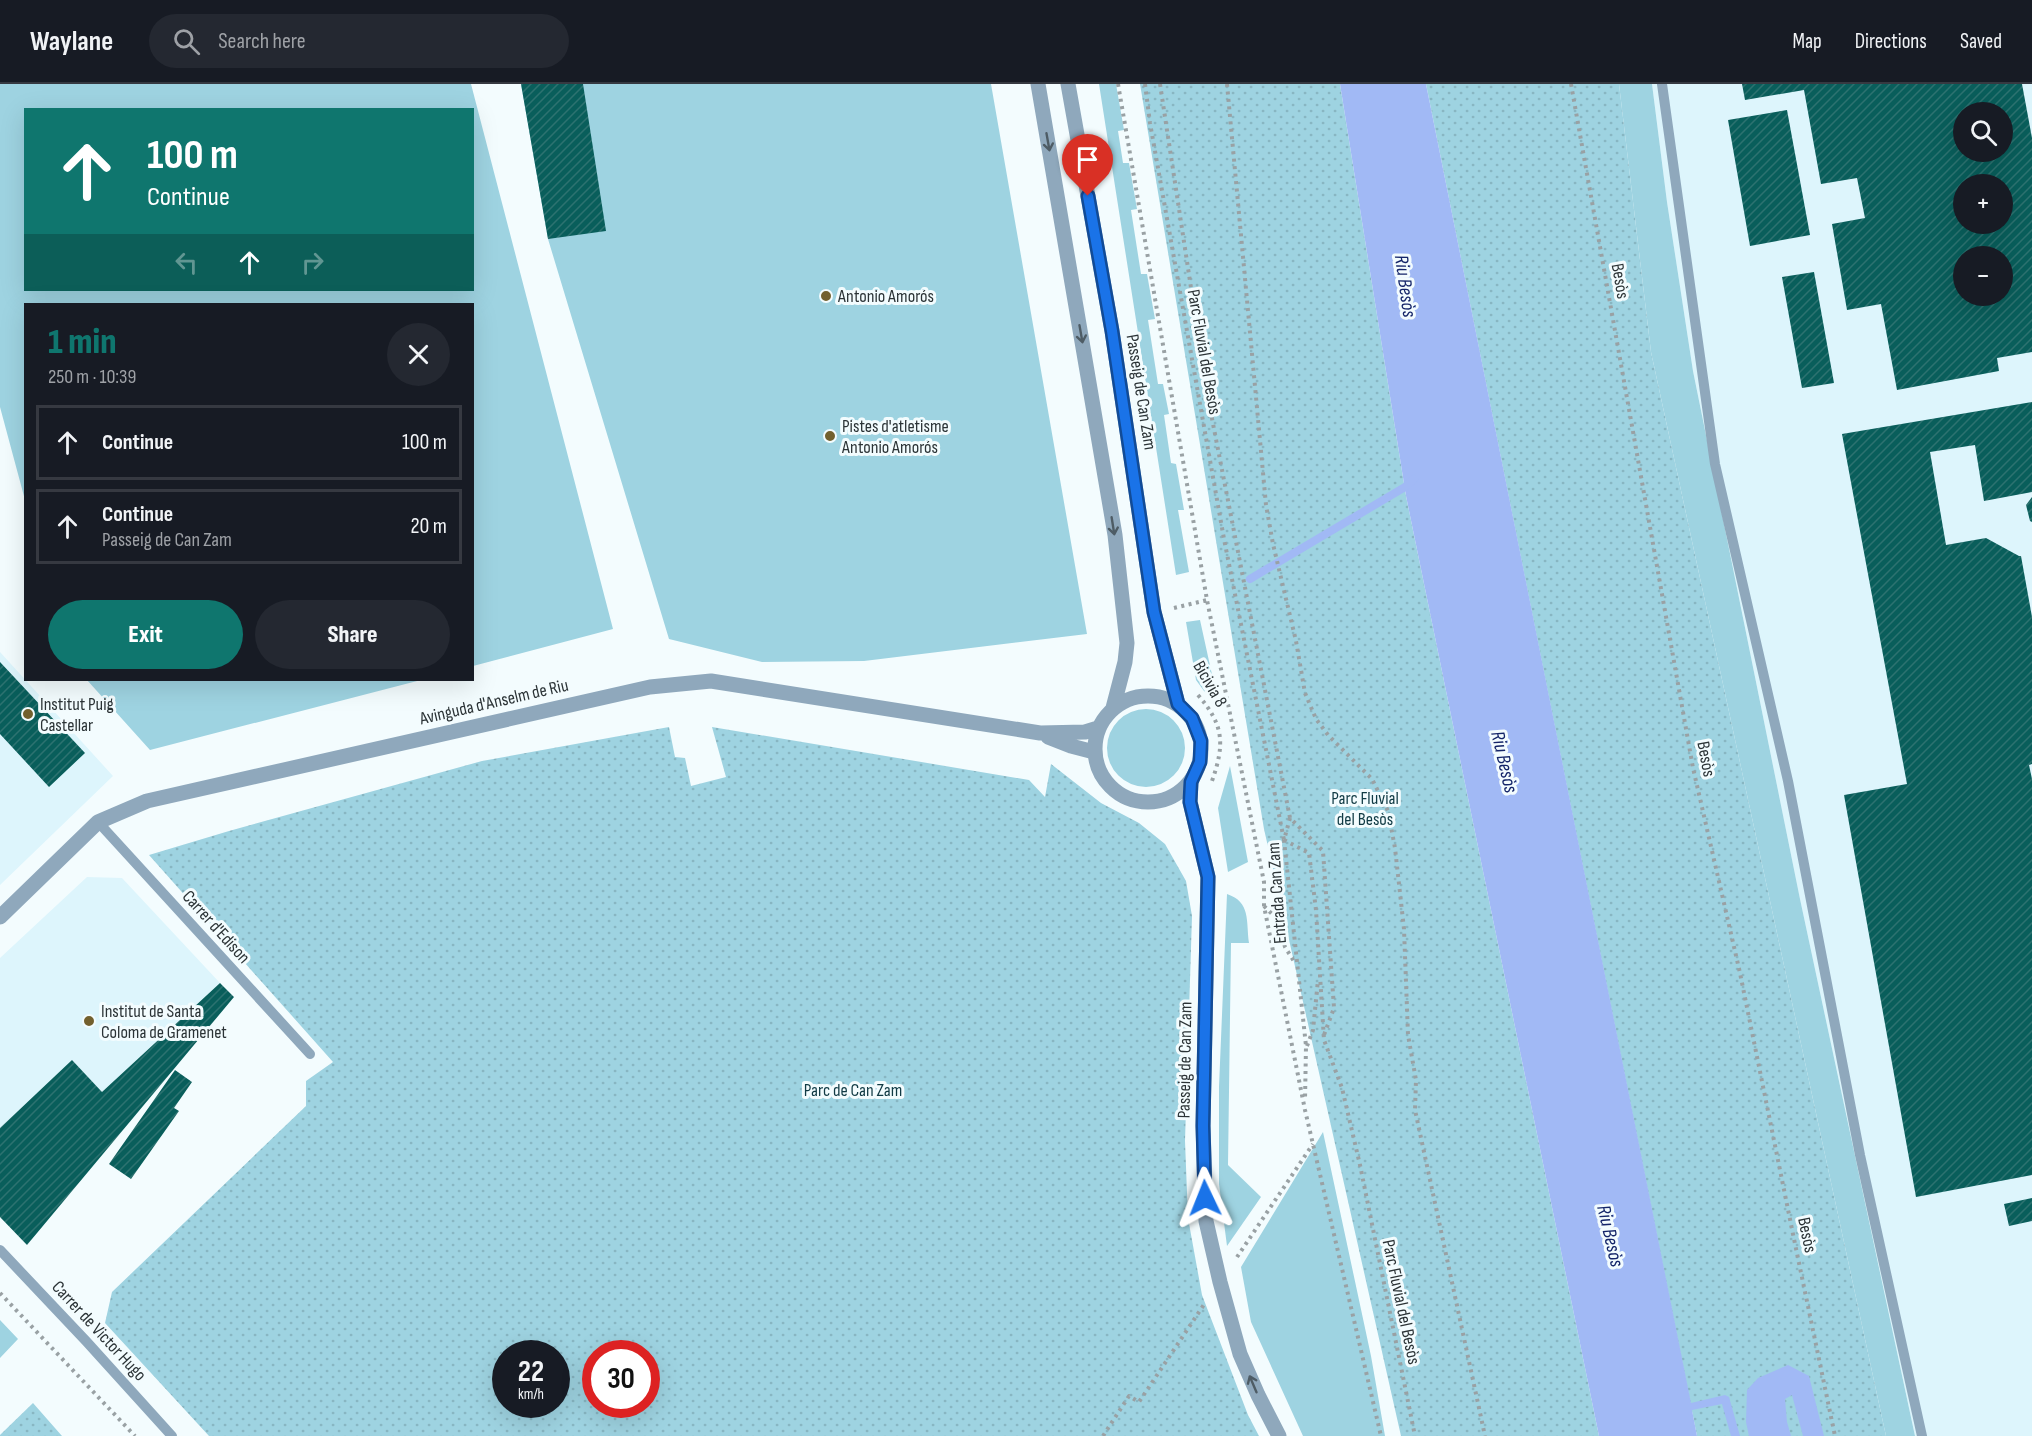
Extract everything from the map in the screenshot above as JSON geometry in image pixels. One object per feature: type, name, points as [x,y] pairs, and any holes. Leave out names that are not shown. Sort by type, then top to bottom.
[{"type":"street","points":[[1038,84],[1115,535],[1127,643],[1125,662],[1113,708]]},
{"type":"street","name":"Passeig de Can Zam","points":[[1068,84],[1112,331],[1154,612],[1178,704]]},
{"type":"street","name":"Avinguda d'Anselm de Riu","points":[[0,917],[98,822],[147,801],[650,687],[711,681],[1040,733],[1085,732],[1098,728]]},
{"type":"street","points":[[1142,696],[1169,700],[1178,704],[1192,718],[1201,741],[1200,762],[1191,782],[1177,795],[1160,802],[1142,803],[1122,797],[1107,784],[1095,759],[1098,728],[1113,708],[1123,701],[1142,696]]},
{"type":"street","name":"Avinguda d'Anselm de Riu","points":[[1040,733],[1071,746],[1094,752]]},
{"type":"street","name":"Passeig de Can Zam","points":[[1191,782],[1190,802],[1208,877],[1203,1126],[1206,1221],[1240,1354],[1279,1436]]},
{"type":"lane","points":[[1662,84],[1715,464],[1788,781],[1860,1155],[1922,1436]]},
{"type":"lane","name":"Carrer d'Edison","points":[[98,822],[309,1054]]},
{"type":"lane","name":"Carrer de Victor Hugo","points":[[0,1250],[172,1436]]},
{"type":"path","points":[[1118,84],[1207,600],[1264,882],[1264,906],[1305,1110],[1381,1436]]},
{"type":"path","name":"Parc Fluvial del Besòs","points":[[1145,84],[1224,539],[1284,840],[1309,853],[1315,899],[1324,1035],[1342,1088],[1357,1154],[1415,1436]]},
{"type":"path","name":"Parc Fluvial del Besòs","points":[[1160,84],[1207,393],[1290,818]]},
{"type":"path","points":[[1227,84],[1259,444],[1273,544],[1296,641],[1305,693],[1316,719],[1328,735],[1372,779],[1388,811],[1395,848],[1404,929],[1408,1035],[1416,1080],[1415,1110],[1485,1436]]},
{"type":"path","name":"Besòs","points":[[1571,84],[1693,768],[1740,973],[1835,1436]]},
{"type":"path","points":[[1171,609],[1207,600]]},
{"type":"path","name":"Bicivia 8","points":[[1194,690],[1216,721],[1220,738],[1221,754],[1211,783]]},
{"type":"path","points":[[1290,818],[1323,851],[1334,1008],[1324,1035]]},
{"type":"path","name":"Entrada Can Zam","points":[[1290,818],[1284,840],[1306,1046],[1305,1110]]},
{"type":"path","name":"Entrada Can Zam","points":[[1264,906],[1276,918],[1285,947],[1297,967]]},
{"type":"path","name":"Entrada Can Zam","points":[[1306,1046],[1313,1030],[1320,973]]},
{"type":"path","points":[[1233,1262],[1313,1143]]},
{"type":"path","points":[[0,1293],[135,1436]]},
{"type":"path","points":[[1103,1436],[1129,1396],[1139,1402],[1208,1300]]},
{"type":"shaded area","points":[[1652,84],[2032,84],[2032,1436],[1915,1436],[1800,899],[1693,371],[1667,202]]},
{"type":"shaded area","name":"Institut Puig Castellar","points":[[0,652],[113,776],[0,885]]},
{"type":"shaded area","name":"Institut de Santa Coloma de Gramenet","points":[[87,877],[122,878],[220,983],[102,1092],[72,1060],[0,1128],[0,958]]},
{"type":"green space","points":[[0,84],[471,84],[613,629],[474,666],[474,303],[24,303],[24,496],[0,407]]},
{"type":"green space","name":"Pistes d'atletisme Antonio Amorós","points":[[521,84],[991,84],[1087,634],[864,661],[762,662],[669,639],[548,239]]},
{"type":"green space","points":[[1099,84],[1116,84],[1124,130],[1118,131],[1123,163],[1129,163],[1137,209],[1131,210],[1141,274],[1147,274],[1155,319],[1148,320],[1158,384],[1163,384],[1169,414],[1164,415],[1171,463],[1176,464],[1184,510],[1178,510],[1189,572],[1176,575]]},
{"type":"green space","name":"Parc Fluvial del Besòs","points":[[1140,84],[1340,84],[1406,496],[1599,1436],[1401,1436],[1264,829]]},
{"type":"green space","points":[[1426,84],[1619,84],[1651,352],[1886,1436],[1697,1436]]},
{"type":"green space","points":[[1619,84],[1652,84],[1667,202],[1693,371],[1800,899],[1915,1436],[1886,1436],[1651,352]]},
{"type":"green space","points":[[1200,620],[1218,702],[1204,691],[1196,680],[1186,622]]},
{"type":"green space","points":[[88,681],[417,681],[150,750]]},
{"type":"green space","points":[[1146,709],[1161,712],[1174,720],[1182,733],[1185,748],[1182,763],[1174,776],[1161,784],[1146,787],[1131,784],[1118,776],[1110,763],[1107,748],[1110,733],[1118,720],[1131,712]]},
{"type":"green space","name":"Parc de Can Zam","points":[[669,727],[675,757],[685,758],[691,786],[726,777],[712,727],[1029,780],[1045,797],[1051,764],[1101,803],[1139,823],[1165,844],[1186,881],[1192,916],[1185,1141],[1188,1218],[1202,1295],[1248,1415],[1259,1436],[209,1436],[105,1323],[112,1292],[306,1106],[306,1081],[333,1062],[149,855],[482,761]]},
{"type":"green space","points":[[1230,766],[1248,862],[1228,872],[1218,808]]},
{"type":"green space","points":[[1227,894],[1244,907],[1249,943],[1231,943],[1228,1165],[1261,1197],[1227,1246],[1219,1184],[1219,1087]]},
{"type":"green space","points":[[1323,1132],[1371,1356],[1385,1436],[1303,1436],[1251,1322],[1241,1267]]},
{"type":"green space","points":[[0,1320],[18,1339],[0,1358]]},
{"type":"green space","points":[[33,1403],[62,1436],[0,1436],[0,1435]]},
{"type":"water","name":"Riu Besòs","points":[[1340,84],[1426,84],[1691,1403],[1725,1395],[1729,1397],[1740,1436],[1731,1436],[1722,1404],[1692,1410],[1697,1436],[1599,1436],[1406,496]]},
{"type":"water","points":[[1788,1365],[1809,1376],[1824,1436],[1803,1436],[1792,1395],[1785,1399],[1791,1436],[1749,1436],[1746,1422],[1747,1390],[1758,1378]]},
{"type":"building","points":[[521,84],[583,84],[606,231],[548,239]]},
{"type":"building","points":[[1742,84],[2022,84],[2032,138],[2032,352],[1997,358],[1999,371],[1897,390],[1881,304],[1847,310],[1832,224],[1865,218],[1857,178],[1821,184],[1804,90],[1745,100]]},
{"type":"building","points":[[1787,110],[1810,235],[1750,246],[1728,120]]},
{"type":"building","points":[[1814,272],[1834,383],[1802,388],[1782,277]]},
{"type":"building","points":[[2032,402],[2032,492],[1984,501],[1975,445],[1930,452],[1946,545],[1986,538],[2021,556],[2032,617],[2032,764],[2029,765],[2032,779],[2032,1175],[1916,1197],[1844,795],[1907,784],[1842,434]]},
{"type":"building","points":[[2032,497],[2032,522],[2026,505]]},
{"type":"building","points":[[0,662],[85,753],[49,787],[0,734]]},
{"type":"building","points":[[220,983],[234,997],[27,1245],[0,1217],[0,1128],[72,1060],[102,1092]]},
{"type":"building","points":[[175,1070],[192,1082],[174,1108],[179,1111],[131,1179],[109,1164]]},
{"type":"building","points":[[2032,1198],[2032,1221],[2009,1226],[2004,1204]]},
{"type":"waterway","points":[[1250,579],[1405,487],[1414,479]]},
{"type":"place","name":"Antonio Amorós","points":[[826,296]]},
{"type":"place","name":"Pistes d'atletisme Antonio Amorós","points":[[830,436]]},
{"type":"place","name":"Institut Puig Castellar","points":[[28,714]]},
{"type":"place","name":"Institut de Santa Coloma de Gramenet","points":[[89,1021]]},
{"type":"route","points":[[1088,196],[1112,331],[1150,573],[1154,612],[1178,704],[1192,718],[1201,741],[1200,762],[1191,782],[1190,802],[1208,877],[1203,1126],[1205,1198]]}]
